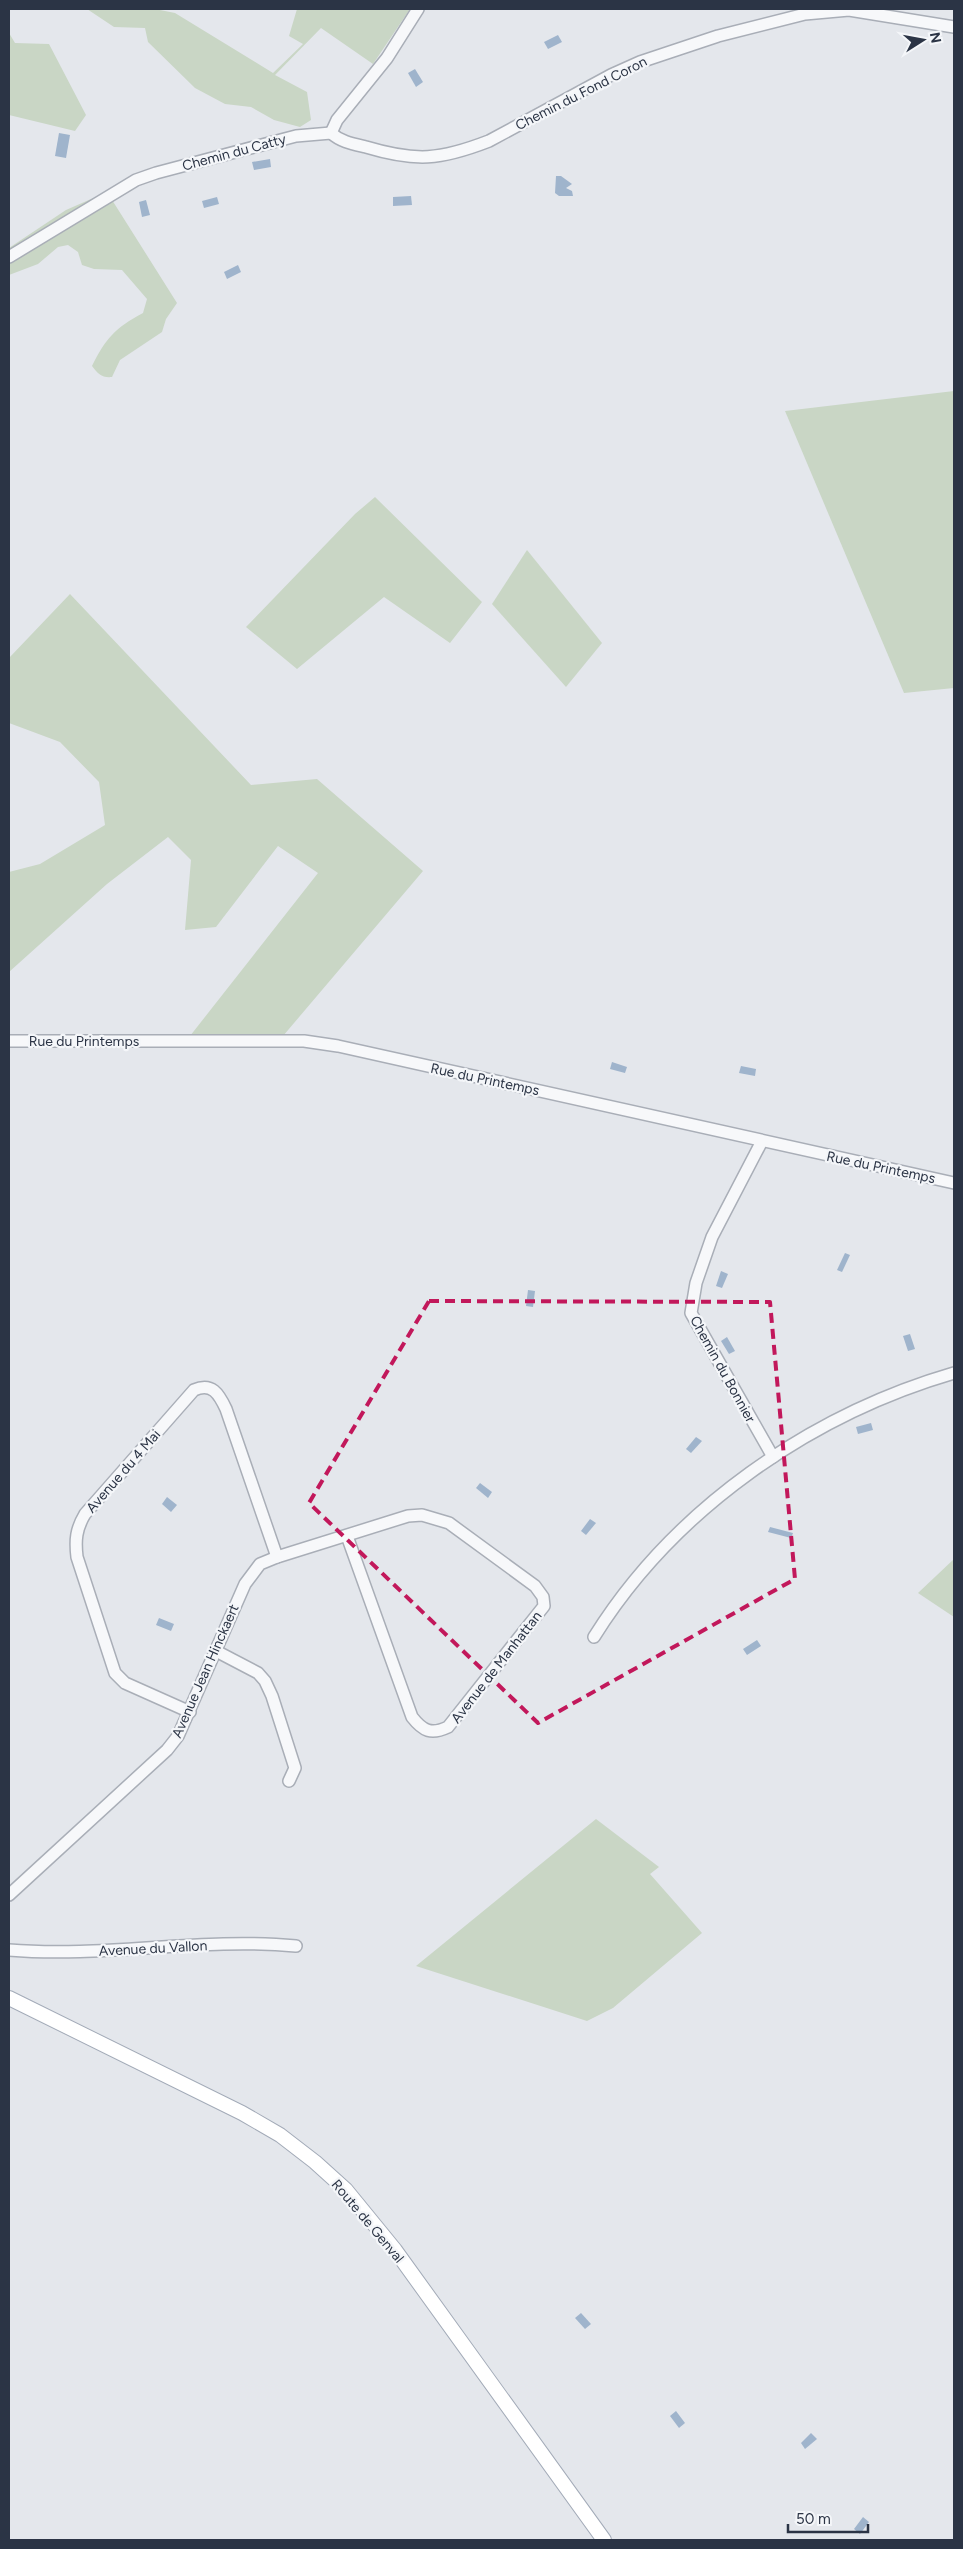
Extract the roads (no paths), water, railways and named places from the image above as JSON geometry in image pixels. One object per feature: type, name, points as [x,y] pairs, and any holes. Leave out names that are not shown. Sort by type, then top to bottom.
[{"type":"main road","name":"Route de Genval","points":[[9,1998],[242,2113],[280,2135],[340,2184],[395,2250],[604,2540]]},
{"type":"street","points":[[331,133],[336,120],[387,58],[418,9]]},
{"type":"street","name":"Chemin du Fond Coron","points":[[331,133],[338,140],[383,152],[412,158],[432,158],[468,149],[489,141],[611,75],[640,62],[718,36],[828,11],[868,13],[954,27]]},
{"type":"street","name":"Chemin du Catty","points":[[9,257],[136,180],[166,170],[296,136],[331,133]]},
{"type":"street","name":"Rue du Printemps","points":[[9,1041],[304,1041],[338,1046],[954,1183]]},
{"type":"street","name":"Chemin du Bonnier","points":[[762,1141],[712,1237],[696,1283],[692,1312],[773,1457]]},
{"type":"street","points":[[594,1637],[618,1600],[673,1537],[726,1492],[773,1457],[865,1405],[895,1392],[954,1374]]},
{"type":"street","name":"Avenue du 4 Mai","points":[[190,1712],[125,1683],[115,1673],[77,1557],[75,1541],[78,1526],[86,1514],[194,1390],[209,1387],[217,1392],[226,1409],[277,1557]]},
{"type":"street","name":"Avenue de Manhattan","points":[[422,1515],[438,1518],[449,1523],[535,1586],[543,1597],[544,1606],[539,1615],[448,1727],[437,1733],[428,1732],[420,1728],[412,1717],[347,1536],[408,1516],[422,1515]]},
{"type":"street","name":"Avenue Jean Hinckaert","points":[[9,1895],[167,1750],[178,1736],[245,1584],[253,1571],[260,1564],[277,1557],[347,1536]]},
{"type":"street","points":[[216,1651],[258,1673],[270,1689],[295,1768],[289,1781]]},
{"type":"street","name":"Avenue du Vallon","points":[[9,1950],[70,1953],[218,1945],[296,1946]]},
{"type":"water","points":[[558,35],[562,42],[548,49],[544,42]]},
{"type":"water","points":[[415,69],[423,82],[416,87],[408,73]]},
{"type":"water","points":[[59,133],[70,135],[66,158],[55,156]]},
{"type":"water","points":[[270,159],[271,167],[254,170],[252,162]]},
{"type":"water","points":[[556,176],[561,176],[572,184],[566,188],[572,191],[573,196],[559,196],[555,193]]},
{"type":"water","points":[[411,196],[412,205],[393,206],[393,197]]},
{"type":"water","points":[[217,197],[219,204],[204,208],[202,201]]},
{"type":"water","points":[[146,200],[150,215],[142,217],[139,202]]},
{"type":"water","points":[[238,265],[241,272],[227,279],[224,272]]},
{"type":"water","points":[[612,1062],[627,1067],[625,1073],[610,1069]]},
{"type":"water","points":[[741,1066],[756,1069],[755,1076],[739,1073]]},
{"type":"water","points":[[845,1253],[850,1255],[842,1272],[837,1270]]},
{"type":"water","points":[[721,1271],[728,1274],[722,1288],[716,1286]]},
{"type":"water","points":[[528,1290],[535,1291],[533,1307],[526,1306]]},
{"type":"water","points":[[910,1334],[915,1349],[908,1351],[903,1336]]},
{"type":"water","points":[[727,1337],[735,1351],[729,1354],[721,1341]]},
{"type":"water","points":[[871,1423],[873,1430],[858,1434],[856,1427]]},
{"type":"water","points":[[696,1437],[702,1441],[691,1453],[686,1449]]},
{"type":"water","points":[[480,1483],[492,1492],[488,1498],[476,1488]]},
{"type":"water","points":[[167,1497],[177,1505],[171,1512],[162,1504]]},
{"type":"water","points":[[590,1519],[596,1523],[586,1535],[581,1531]]},
{"type":"water","points":[[770,1527],[793,1533],[791,1538],[768,1532]]},
{"type":"water","points":[[159,1618],[174,1624],[171,1631],[156,1625]]},
{"type":"water","points":[[757,1640],[761,1646],[747,1655],[743,1649]]},
{"type":"water","points":[[581,2313],[591,2324],[585,2329],[575,2318]]},
{"type":"water","points":[[676,2411],[685,2423],[679,2428],[670,2416]]},
{"type":"water","points":[[811,2433],[817,2439],[805,2449],[801,2443]]},
{"type":"water","points":[[863,2517],[869,2522],[860,2534],[854,2529]]}]
